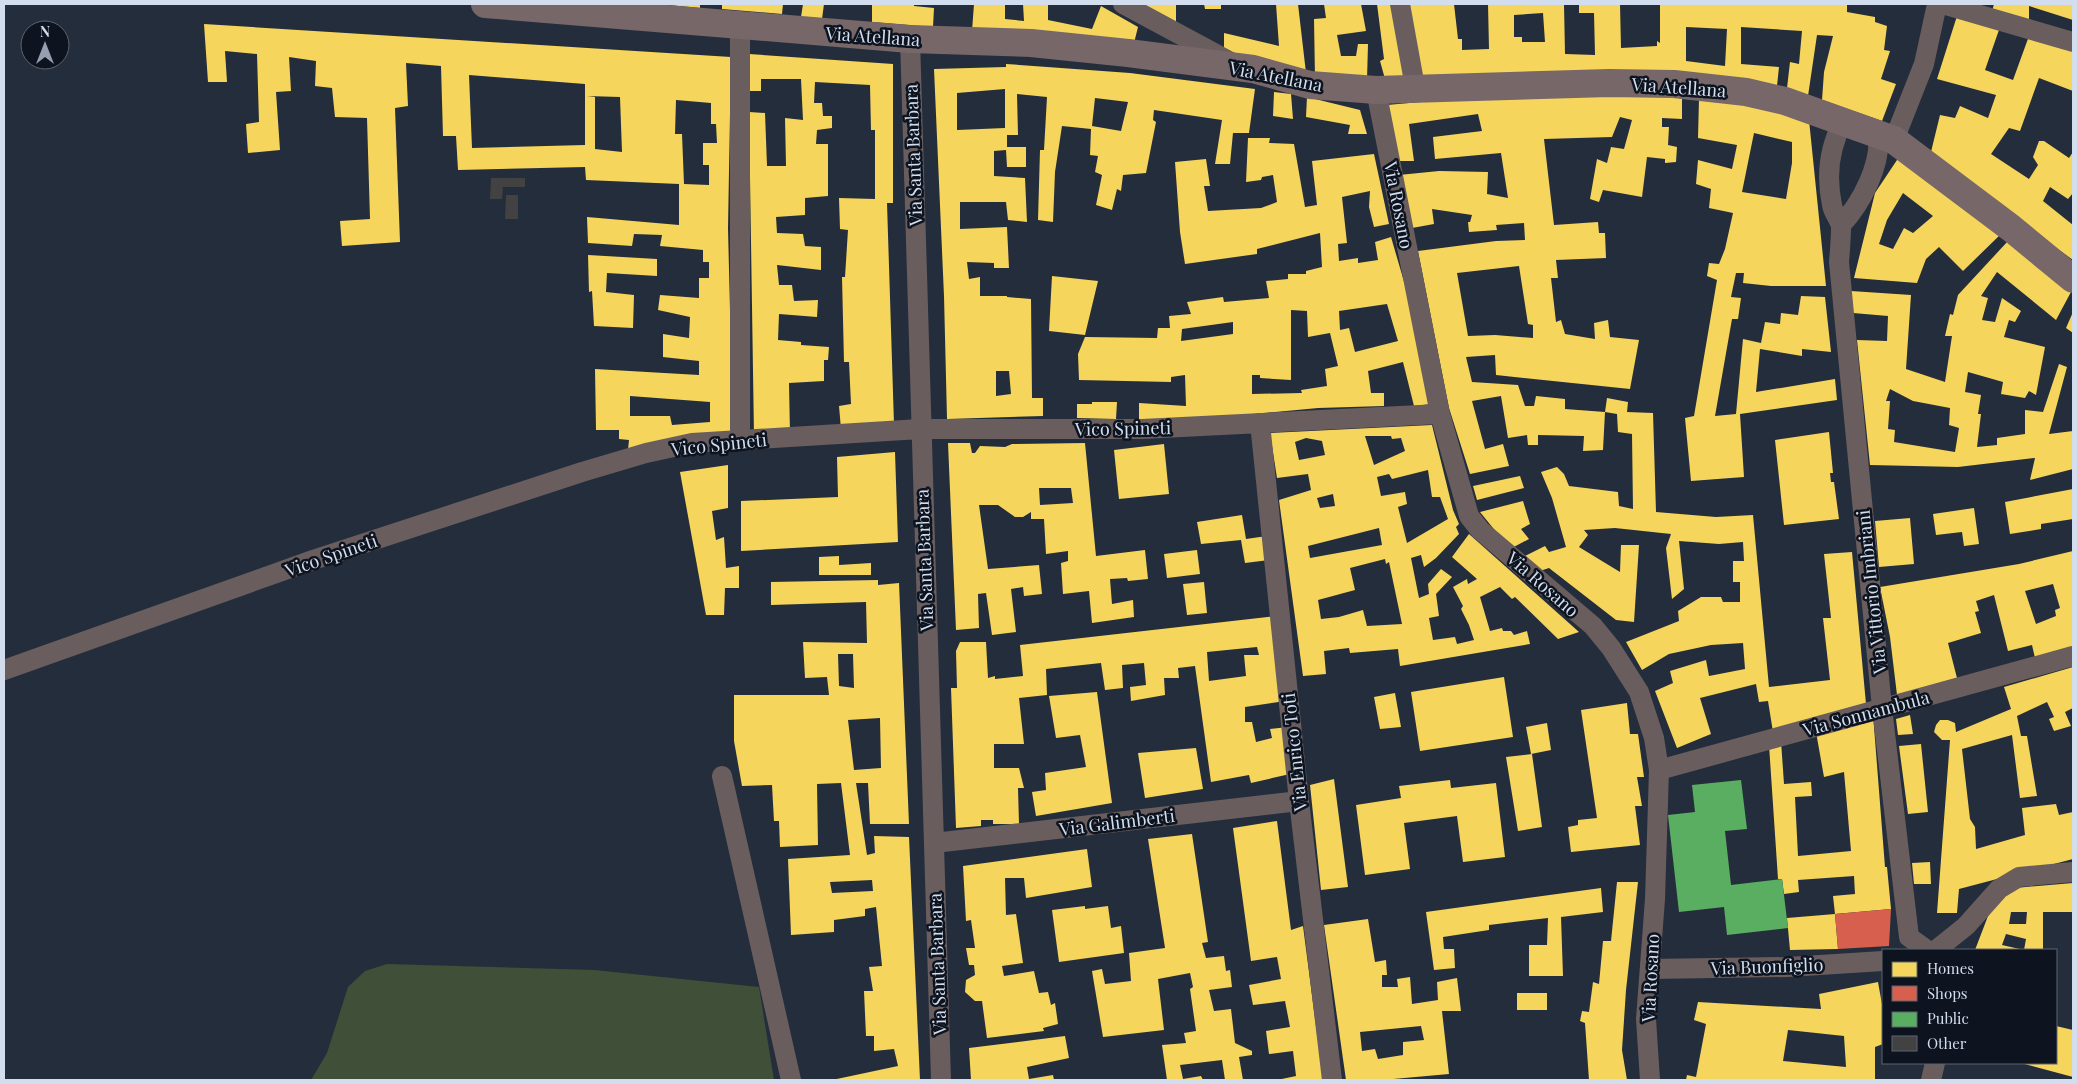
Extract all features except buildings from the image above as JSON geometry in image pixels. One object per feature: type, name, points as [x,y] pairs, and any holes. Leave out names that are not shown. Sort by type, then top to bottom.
[{"type":"main road","name":"Via Atellana","points":[[485,4],[910,39],[1031,43],[1242,68],[1310,85],[1376,90],[1415,87],[1674,84],[1746,92],[1785,101],[1886,137],[2073,279]]},
{"type":"street","points":[[1123,4],[1242,68]]},
{"type":"street","points":[[1400,4],[1415,87]]},
{"type":"street","points":[[1841,225],[1851,214],[1875,169],[1880,146],[1924,64],[1936,4]]},
{"type":"street","points":[[1942,4],[2073,42]]},
{"type":"street","points":[[740,25],[740,440]]},
{"type":"street","name":"Via Santa Barbara","points":[[910,39],[920,429],[941,1080]]},
{"type":"street","name":"Via Rosano","points":[[1376,90],[1440,414],[1469,516],[1480,530],[1593,626],[1611,648],[1639,692],[1654,738],[1659,770],[1646,1019],[1650,1080]]},
{"type":"street","name":"Via Vittorio Imbriani","points":[[1843,122],[1834,139],[1830,156],[1832,206],[1841,225],[1839,262],[1882,708],[1909,937],[1926,949]]},
{"type":"street","name":"Vico Spineti","points":[[4,670],[313,560],[582,472],[646,453],[692,443],[920,429],[1142,428],[1440,414]]},
{"type":"street","name":"Via Enrico Toti","points":[[1260,423],[1332,1080]]},
{"type":"street","name":"Via Sonnambula","points":[[1659,770],[2073,656]]},
{"type":"street","points":[[722,776],[791,1080]]},
{"type":"street","name":"Via Galimberti","points":[[934,843],[1300,801]]},
{"type":"street","points":[[1937,949],[1966,926],[1999,888],[2019,877],[2073,872]]},
{"type":"street","name":"Via Buonfiglio","points":[[1650,969],[1788,967],[1882,961]]},
{"type":"green space","points":[[387,964],[594,970],[759,987],[774,1080],[311,1080],[327,1053],[348,987],[365,971]]}]
